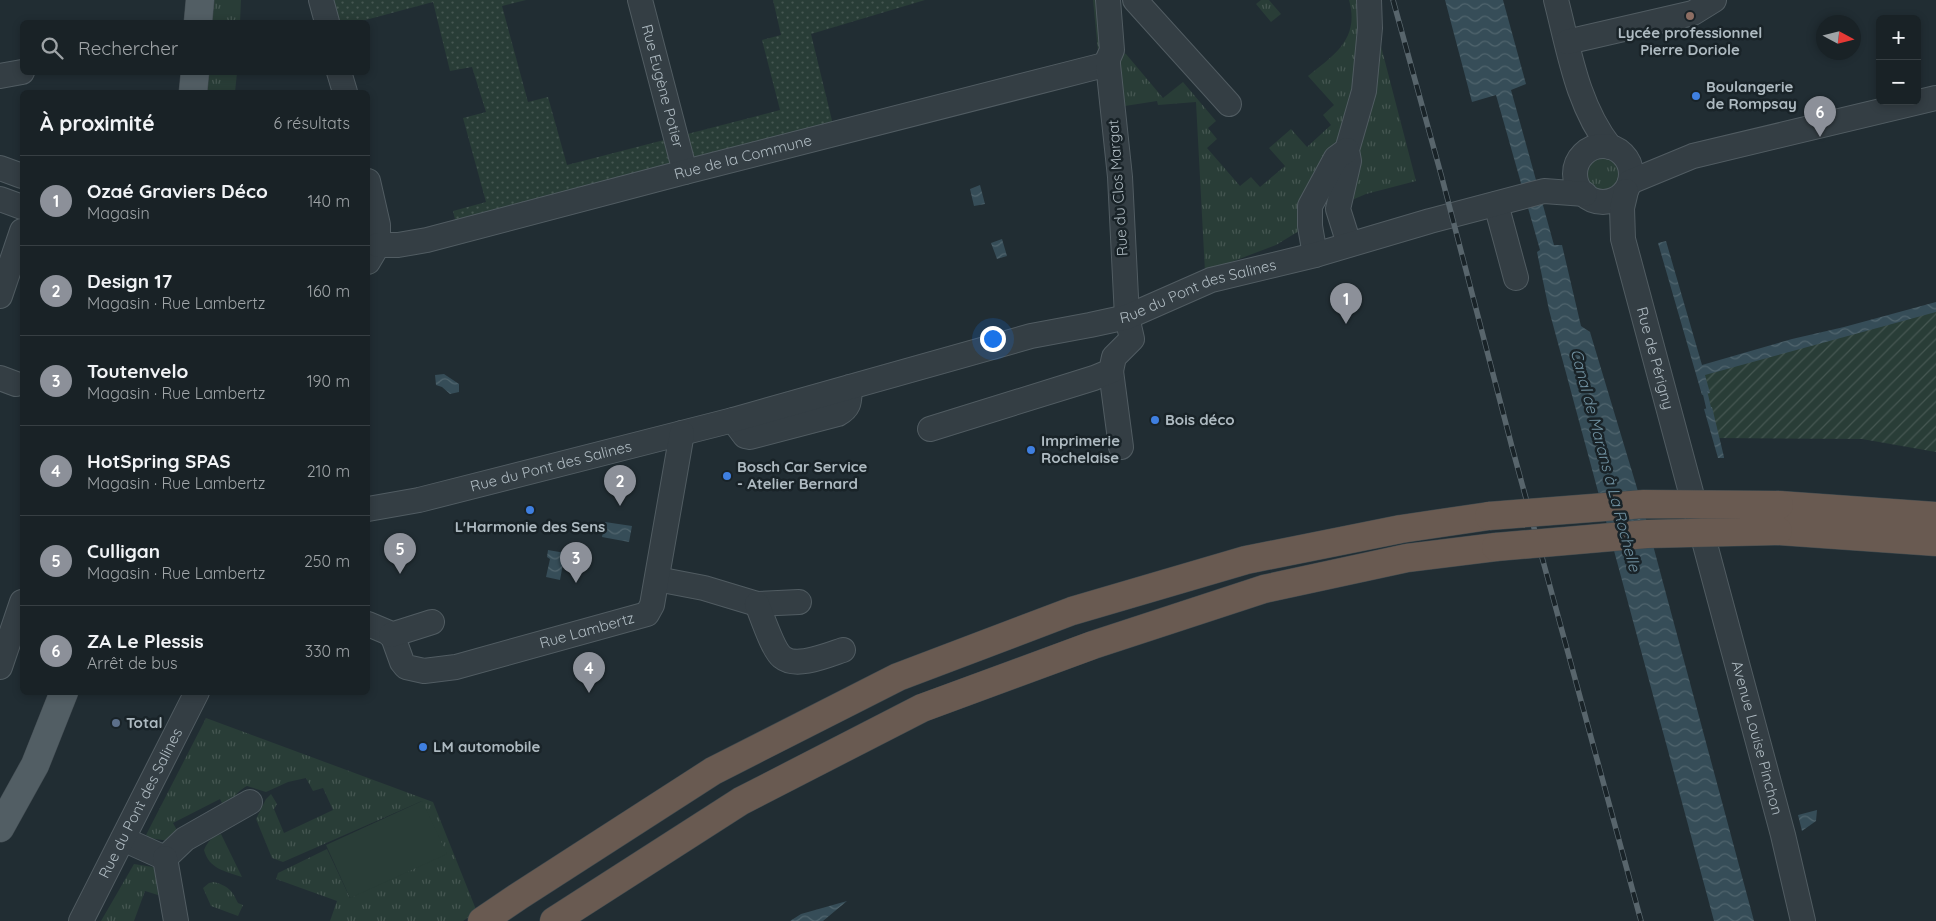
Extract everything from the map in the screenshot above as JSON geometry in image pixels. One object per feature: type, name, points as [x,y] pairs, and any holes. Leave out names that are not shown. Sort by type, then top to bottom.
[{"type":"highway","points":[[482,921],[713,771],[898,677],[1072,611],[1246,560],[1401,529],[1489,516],[1644,504],[1779,505],[1936,516]]},
{"type":"highway","points":[[554,921],[742,802],[922,708],[1093,645],[1264,589],[1407,558],[1496,547],[1647,534],[1778,531],[1936,542]]},
{"type":"main road","points":[[198,20],[200,0]]},
{"type":"main road","points":[[193,90],[194,75]]},
{"type":"main road","points":[[0,828],[35,765],[63,695]]},
{"type":"street","points":[[321,0],[326,20]]},
{"type":"street","name":"Rue Eugène Potier","points":[[640,0],[685,172]]},
{"type":"street","name":"Rue du Clos Margat","points":[[1093,0],[1098,52],[1108,62]]},
{"type":"street","name":"Rue du Clos Margat","points":[[1108,0],[1112,50],[1108,62],[1120,177],[1127,316],[1132,339],[1114,357],[1111,371]]},
{"type":"street","points":[[1349,244],[1338,209],[1349,161],[1347,150],[1364,91],[1370,28],[1369,0]]},
{"type":"street","points":[[1556,0],[1583,101],[1602,136],[1630,164],[1628,186]]},
{"type":"street","points":[[1567,42],[1693,13],[1714,0]]},
{"type":"street","points":[[1143,3],[1230,104]]},
{"type":"street","name":"Rue de la Commune","points":[[373,253],[1108,62]]},
{"type":"street","points":[[0,76],[20,72]]},
{"type":"street","points":[[341,75],[344,90]]},
{"type":"street","points":[[1693,156],[1628,186],[1619,197],[1610,201],[1593,198],[1579,187],[1576,178],[1576,169],[1579,161],[1584,153],[1592,148],[1601,146],[1648,158],[1693,156],[1936,98]]},
{"type":"street","points":[[1315,255],[1310,226],[1310,206],[1336,158],[1347,150]]},
{"type":"street","points":[[0,168],[20,175]]},
{"type":"street","name":"Rue du Pont des Salines","points":[[370,510],[419,500],[733,420],[1030,336],[1090,326],[1127,316],[1211,280],[1315,255],[1544,191],[1576,169]]},
{"type":"street","name":"Rue de Périgny","points":[[1628,186],[1622,208],[1623,239],[1707,555]]},
{"type":"street","points":[[370,189],[378,221],[373,253]]},
{"type":"street","name":"Rue du Pont des Salines","points":[[1544,191],[1593,198]]},
{"type":"street","name":"Rue de Périgny","points":[[1593,198],[1623,239]]},
{"type":"street","points":[[0,199],[20,206]]},
{"type":"street","points":[[1496,204],[1516,278]]},
{"type":"street","points":[[0,296],[20,237]]},
{"type":"street","points":[[930,429],[1085,381],[1111,371],[1121,446]]},
{"type":"street","name":"Rue Lambertz","points":[[391,635],[406,667],[424,671],[456,667],[646,614],[652,605],[682,433]]},
{"type":"street","name":"Avenue Louise Pinchon","points":[[1707,555],[1784,835],[1804,921]]},
{"type":"street","points":[[657,579],[704,588],[757,604],[799,602]]},
{"type":"street","points":[[757,604],[766,627],[782,657],[791,661],[806,661],[822,658],[843,650]]},
{"type":"street","points":[[0,667],[16,607]]},
{"type":"street","points":[[370,625],[391,635],[432,622]]},
{"type":"street","name":"Rue du Pont des Salines","points":[[81,919],[195,695]]},
{"type":"street","points":[[165,858],[185,839],[250,802]]},
{"type":"street","points":[[123,839],[165,858]]},
{"type":"street","points":[[165,858],[176,921]]},
{"type":"green space","points":[[200,0],[241,0],[240,20],[198,20]]},
{"type":"green space","points":[[321,0],[526,0],[502,6],[528,102],[548,97],[567,165],[780,110],[762,40],[781,35],[773,0],[925,0],[811,34],[835,133],[458,232],[453,211],[486,202],[463,118],[486,112],[472,67],[450,71],[433,2],[366,20],[326,20]]},
{"type":"green space","points":[[1093,0],[1118,0],[1123,53],[1126,54],[1163,98],[1183,82],[1216,121],[1208,128],[1217,139],[1207,148],[1240,186],[1251,177],[1260,187],[1285,166],[1269,148],[1291,129],[1307,147],[1331,125],[1323,115],[1334,105],[1308,76],[1335,53],[1348,36],[1351,25],[1349,0],[1369,0],[1416,181],[1366,194],[1345,203],[1349,161],[1304,228],[1276,245],[1205,272],[1196,102],[1158,105],[1157,101],[1112,108],[1108,59],[1098,52]]},
{"type":"green space","points":[[1261,0],[1269,0],[1281,14],[1271,22],[1256,4]]},
{"type":"green space","points":[[195,75],[237,75],[235,90],[193,90]]},
{"type":"green space","points":[[1604,152],[1616,156],[1622,162],[1626,174],[1622,186],[1616,192],[1604,196],[1592,192],[1586,186],[1582,174],[1586,162],[1592,156]]},
{"type":"green space","points":[[1936,308],[1936,452],[1862,439],[1719,438],[1700,372]]},
{"type":"green space","points":[[206,718],[433,802],[477,912],[463,921],[330,921],[337,901],[276,879],[278,873],[327,849],[350,898],[422,801],[283,862],[272,858],[256,819],[266,799],[271,794],[277,804],[274,809],[284,833],[333,810],[323,788],[313,791],[306,778],[288,782],[266,792],[247,786],[239,791],[225,809],[220,799],[173,823],[178,832],[169,841],[149,838],[146,835]]},
{"type":"green space","points":[[422,801],[447,854],[350,898],[326,845]]},
{"type":"green space","points":[[221,834],[242,877],[218,868],[206,856],[204,850],[207,844]]},
{"type":"green space","points":[[134,864],[153,867],[157,874],[158,895],[145,891],[134,921],[101,921]]},
{"type":"green space","points":[[214,882],[229,889],[238,903],[243,905],[238,916],[211,906],[203,888],[209,883]]},
{"type":"water","name":"Canal de Marans à La Rochelle","points":[[1445,0],[1503,0],[1526,84],[1511,90],[1554,245],[1562,245],[1581,326],[1590,332],[1643,508],[1754,921],[1714,921],[1549,310],[1537,252],[1540,250],[1496,95],[1472,102]]},
{"type":"water","points":[[980,185],[985,204],[974,206],[970,189]]},
{"type":"water","points":[[1002,239],[1007,256],[997,259],[991,243]]},
{"type":"water","points":[[1666,241],[1702,365],[1792,339],[1936,302],[1936,312],[1705,375],[1710,393],[1702,395],[1658,243]]},
{"type":"water","points":[[444,374],[459,384],[459,392],[450,394],[442,387],[436,385],[435,375]]},
{"type":"water","points":[[1712,407],[1724,458],[1718,458],[1704,409]]},
{"type":"water","points":[[605,522],[632,526],[629,542],[602,537]]},
{"type":"water","points":[[548,550],[565,553],[560,580],[546,577],[550,559],[547,557]]},
{"type":"water","points":[[1817,810],[1816,821],[1802,831],[1798,815]]},
{"type":"water","points":[[847,901],[823,921],[790,921],[801,914]]},
{"type":"waterway","points":[[1704,388],[1710,414]]},
{"type":"railway","points":[[1393,0],[1641,921]]},
{"type":"place","name":"Lycée professionnel Pierre Doriole","points":[[1690,16]]},
{"type":"place","name":"Boulangerie de Rompsay","points":[[1696,96]]},
{"type":"place","name":"ZA Le Plessis","points":[[1820,137]]},
{"type":"place","name":"Ozaé Graviers Déco","points":[[1346,324]]},
{"type":"place","name":"Bois déco","points":[[1155,420]]},
{"type":"place","name":"Imprimerie Rochelaise","points":[[1031,450]]},
{"type":"place","name":"Bosch Car Service - Atelier Bernard","points":[[727,476]]},
{"type":"place","name":"Design 17","points":[[620,506]]},
{"type":"place","name":"L'Harmonie des Sens","points":[[530,510]]},
{"type":"place","name":"Culligan","points":[[400,574]]},
{"type":"place","name":"Toutenvelo","points":[[576,583]]},
{"type":"place","name":"HotSpring SPAS","points":[[589,693]]},
{"type":"place","name":"Total","points":[[116,723]]},
{"type":"place","name":"LM automobile","points":[[423,747]]}]
